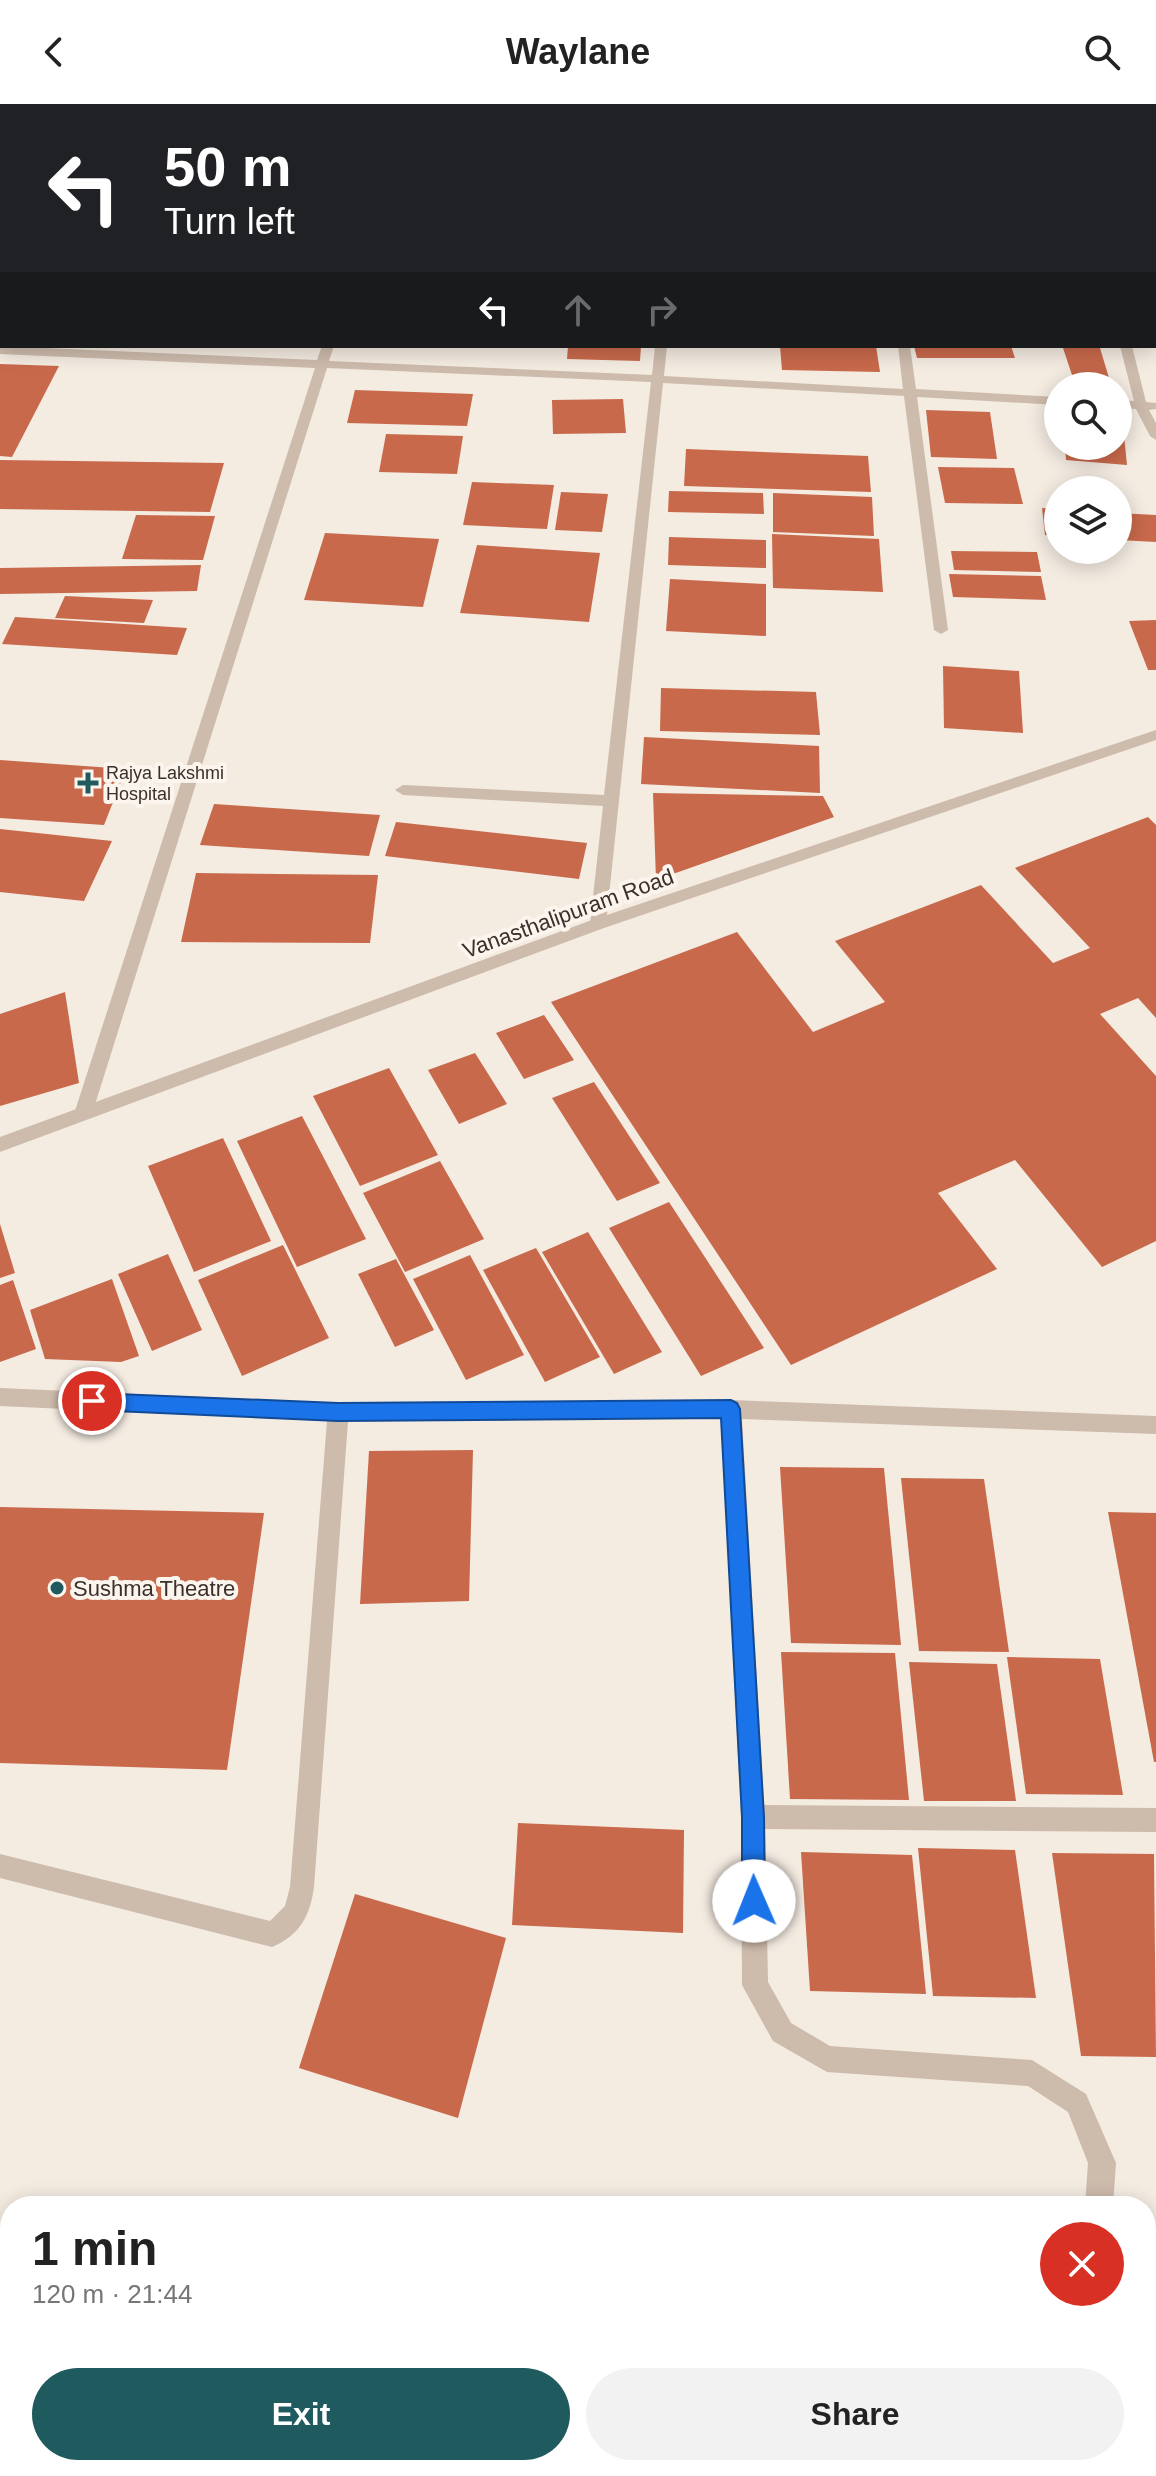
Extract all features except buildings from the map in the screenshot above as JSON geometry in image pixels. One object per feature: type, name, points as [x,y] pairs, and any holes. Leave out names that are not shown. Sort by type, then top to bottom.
[{"type":"street","points":[[83,1114],[327,348]]},
{"type":"street","points":[[598,924],[661,348]]},
{"type":"street","points":[[904,348],[941,630]]},
{"type":"street","points":[[1126,348],[1141,406],[1156,436]]},
{"type":"street","points":[[0,350],[659,379],[1044,400]]},
{"type":"street","points":[[1132,405],[1156,407]]},
{"type":"street","name":"Vanasthalipuram Road","points":[[0,1145],[598,924],[1156,735]]},
{"type":"street","points":[[403,790],[612,801]]},
{"type":"street","points":[[0,1397],[338,1412],[731,1409],[1156,1425]]},
{"type":"street","points":[[731,1409],[753,1817],[755,1985],[782,2032],[827,2059],[1032,2073],[1077,2103],[1102,2163],[1100,2196]]},
{"type":"street","points":[[0,1866],[272,1934],[288,1925],[297,1915],[302,1887],[338,1412]]},
{"type":"street","points":[[753,1817],[1156,1820]]},
{"type":"place","name":"Rajya Lakshmi Hospital","points":[[88,783]]},
{"type":"place","name":"Sushma Theatre","points":[[57,1588]]},
{"type":"route","points":[[92,1401],[338,1412],[731,1409],[753,1817],[754,1901]]}]
